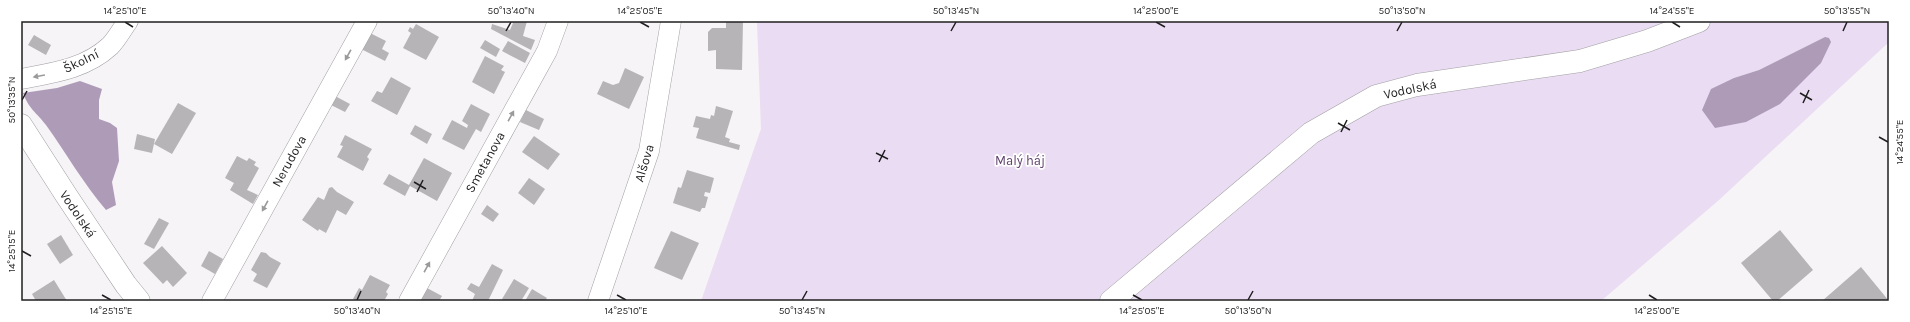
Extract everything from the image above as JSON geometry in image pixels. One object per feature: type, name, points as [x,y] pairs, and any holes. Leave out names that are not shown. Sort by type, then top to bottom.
[{"type":"street","name":"Školní","points":[[21,79],[68,70],[97,56],[110,45],[128,21]]},
{"type":"street","name":"Nerudova","points":[[212,301],[367,21]]},
{"type":"street","name":"Smetanova","points":[[409,301],[547,51],[558,21]]},
{"type":"street","name":"Alšova","points":[[598,301],[649,151],[671,21]]},
{"type":"street","name":"Vodolská","points":[[1111,301],[1311,133],[1376,96],[1417,85],[1580,61],[1647,41],[1699,21]]},
{"type":"street","name":"Vodolská","points":[[21,124],[91,234],[126,285],[139,301]]},
{"type":"green space","name":"Malý háj","points":[[757,21],[1889,21],[1889,42],[1719,200],[1601,301],[701,301],[761,129]],"holes":[[[1825,37],[1821,63],[1734,78],[1759,70]]]},
{"type":"shaded area","points":[[1825,37],[1829,38],[1831,42],[1821,63],[1780,104],[1746,122],[1715,128],[1702,110],[1711,89],[1734,78],[1759,70]]},
{"type":"shaded area","points":[[80,81],[102,89],[99,100],[99,119],[110,123],[117,128],[119,161],[112,182],[116,205],[106,210],[82,179],[46,125],[30,107],[23,93],[57,88]]},
{"type":"building","points":[[508,21],[527,21],[523,36],[535,40],[531,50],[491,29],[492,24],[510,30],[513,23]]},
{"type":"building","points":[[726,21],[743,21],[742,70],[716,69],[716,50],[708,51],[708,32],[712,28],[726,28]]},
{"type":"building","points":[[416,24],[439,37],[426,60],[403,48],[411,33],[408,31],[410,27],[413,29]]},
{"type":"building","points":[[370,33],[386,41],[382,49],[389,53],[385,61],[361,49]]},
{"type":"building","points":[[34,35],[51,45],[46,55],[28,45]]},
{"type":"building","points":[[485,40],[500,49],[496,57],[480,48]]},
{"type":"building","points":[[508,41],[530,53],[525,63],[502,51]]},
{"type":"building","points":[[485,56],[504,66],[501,70],[505,72],[494,94],[472,82]]},
{"type":"building","points":[[625,68],[644,77],[629,109],[597,94],[603,81],[613,85],[619,83]]},
{"type":"building","points":[[391,77],[411,88],[397,115],[371,101],[377,91],[382,93]]},
{"type":"building","points":[[335,96],[350,104],[345,112],[331,105]]},
{"type":"building","points":[[178,103],[196,113],[172,154],[154,144]]},
{"type":"building","points":[[471,104],[490,114],[481,132],[476,129],[464,150],[442,139],[452,120],[467,128],[468,125],[462,121]]},
{"type":"building","points":[[716,106],[733,111],[725,137],[730,139],[729,142],[740,145],[739,150],[696,138],[699,128],[693,127],[696,116],[710,119],[711,115],[714,116]]},
{"type":"building","points":[[526,110],[544,119],[539,130],[520,122]]},
{"type":"building","points":[[415,125],[432,134],[427,144],[410,134]]},
{"type":"building","points":[[137,134],[155,139],[152,153],[134,149]]},
{"type":"building","points":[[345,135],[372,149],[367,157],[369,159],[363,171],[337,157],[343,146],[340,145]]},
{"type":"building","points":[[534,136],[560,154],[548,170],[522,152]]},
{"type":"building","points":[[237,156],[247,161],[249,158],[256,162],[254,165],[259,168],[247,190],[258,195],[253,204],[230,190],[234,183],[225,178]]},
{"type":"building","points":[[424,158],[452,173],[437,201],[410,186],[405,196],[383,184],[389,174],[409,185]]},
{"type":"building","points":[[687,170],[714,178],[710,193],[705,192],[704,196],[708,197],[705,208],[702,208],[700,212],[673,203],[678,187],[681,188]]},
{"type":"building","points":[[529,178],[545,189],[534,205],[518,193]]},
{"type":"building","points":[[332,187],[337,192],[354,202],[346,215],[337,210],[326,233],[319,229],[318,231],[302,220],[318,197],[324,200],[329,188]]},
{"type":"building","points":[[487,205],[499,214],[493,222],[481,214]]},
{"type":"building","points":[[159,218],[169,223],[154,249],[144,244]]},
{"type":"building","points":[[1780,230],[1813,270],[1777,301],[1773,301],[1741,263]]},
{"type":"building","points":[[671,231],[699,243],[682,280],[654,268]]},
{"type":"building","points":[[61,235],[73,255],[60,264],[47,244]]},
{"type":"building","points":[[162,246],[187,273],[173,287],[167,280],[163,284],[143,263]]},
{"type":"building","points":[[209,251],[223,259],[215,274],[201,266]]},
{"type":"building","points":[[261,252],[266,253],[281,263],[267,288],[253,281],[257,274],[251,270]]},
{"type":"building","points":[[492,264],[503,270],[488,301],[472,301],[475,294],[467,289],[471,283],[479,287]]},
{"type":"building","points":[[1861,267],[1889,301],[1822,301]]},
{"type":"building","points":[[370,275],[390,285],[386,292],[388,294],[384,301],[356,301],[353,299],[359,288],[362,290]]},
{"type":"building","points":[[514,279],[529,288],[521,301],[505,301],[502,299]]},
{"type":"building","points":[[54,280],[67,301],[36,301],[32,294]]},
{"type":"building","points":[[427,288],[442,296],[439,301],[419,301]]},
{"type":"building","points":[[532,289],[547,298],[545,301],[525,301]]}]
